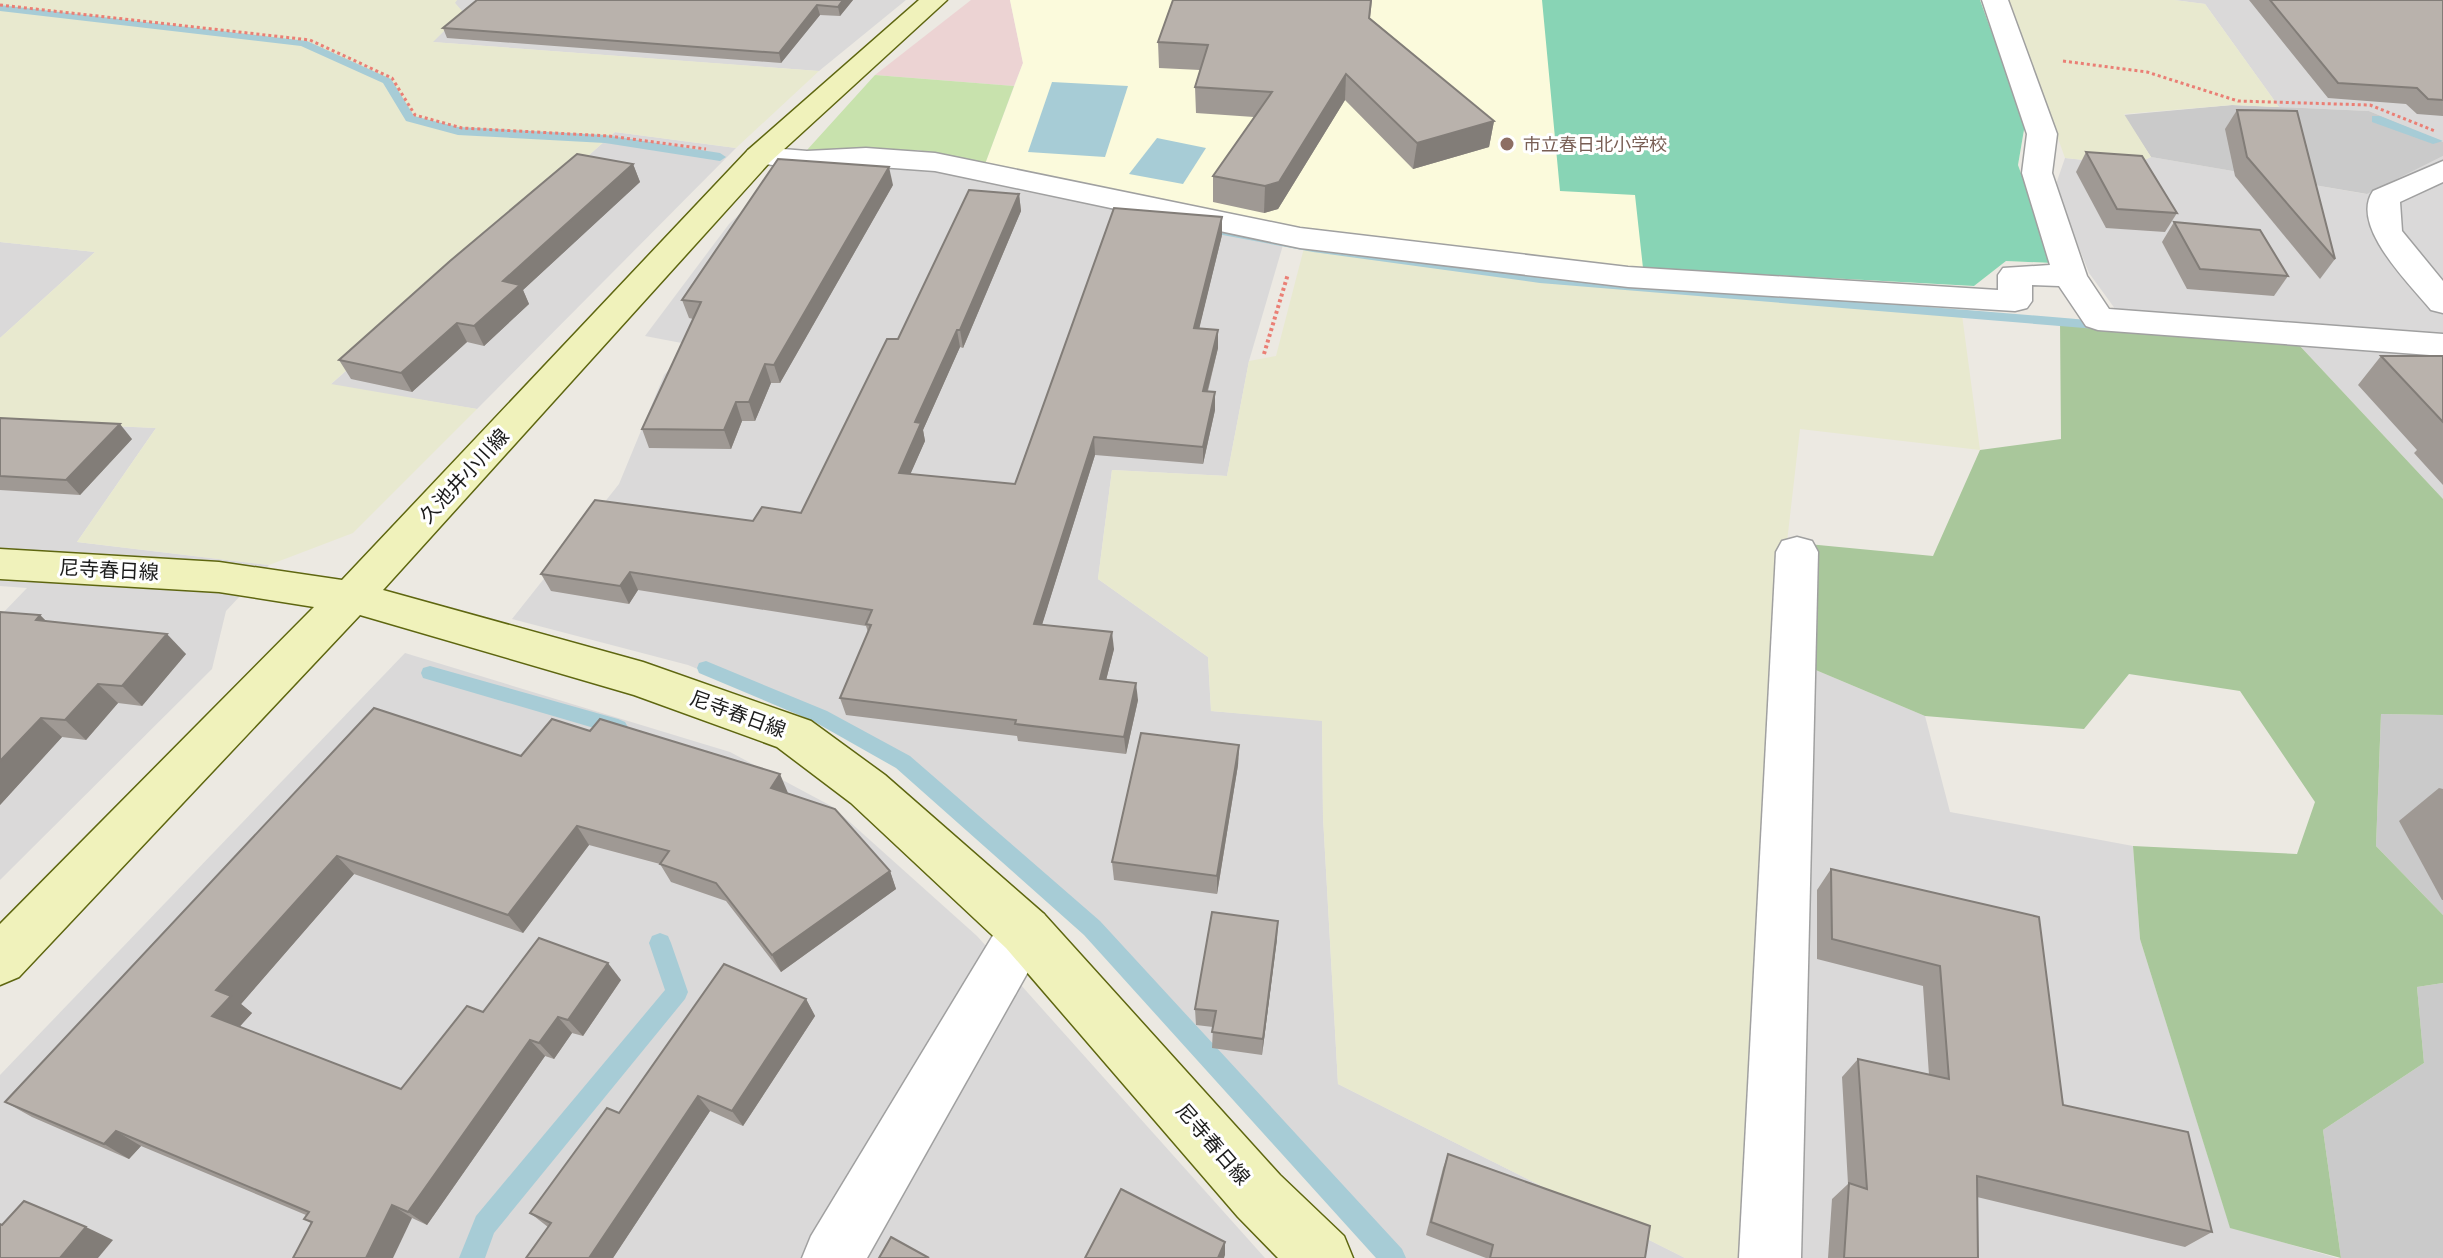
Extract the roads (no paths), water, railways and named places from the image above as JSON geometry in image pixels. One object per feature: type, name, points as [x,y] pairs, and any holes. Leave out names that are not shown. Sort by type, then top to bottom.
[{"type":"street","name":"久池井小川線","points":[[0,960],[351,597],[759,156],[934,0]]},
{"type":"street","points":[[1995,0],[2042,134],[2037,173],[2070,276],[2098,319],[2443,345]]},
{"type":"street","points":[[759,156],[807,160],[866,157],[935,162],[1300,238],[1628,277],[2015,301],[2015,275],[2070,276]]},
{"type":"street","points":[[2443,170],[2384,198],[2386,232],[2443,303]]},
{"type":"street","points":[[1770,1258],[1797,552]]},
{"type":"street","name":"尼寺春日線","points":[[0,564],[219,577],[351,597],[643,680],[794,734],[868,789],[1025,931],[1259,1196],[1322,1258]]},
{"type":"street","points":[[833,1258],[1025,931]]},
{"type":"water","points":[[1052,82],[1128,86],[1105,157],[1028,152]]},
{"type":"water","points":[[1157,138],[1206,148],[1183,184],[1129,174]]},
{"type":"waterway","points":[[0,8],[303,43],[387,81],[410,118],[458,131],[605,139],[720,157]]},
{"type":"waterway","points":[[2376,119],[2437,141]]},
{"type":"waterway","points":[[1201,227],[1313,248],[1540,279],[2109,326]]},
{"type":"waterway","points":[[706,668],[820,716],[903,762],[1092,928],[1393,1258]]},
{"type":"waterway","points":[[430,673],[618,727]]},
{"type":"waterway","points":[[472,1258],[485,1225],[677,992],[660,943]]},
{"type":"place","name":"市立春日北小学校","points":[[1507,144]]}]
